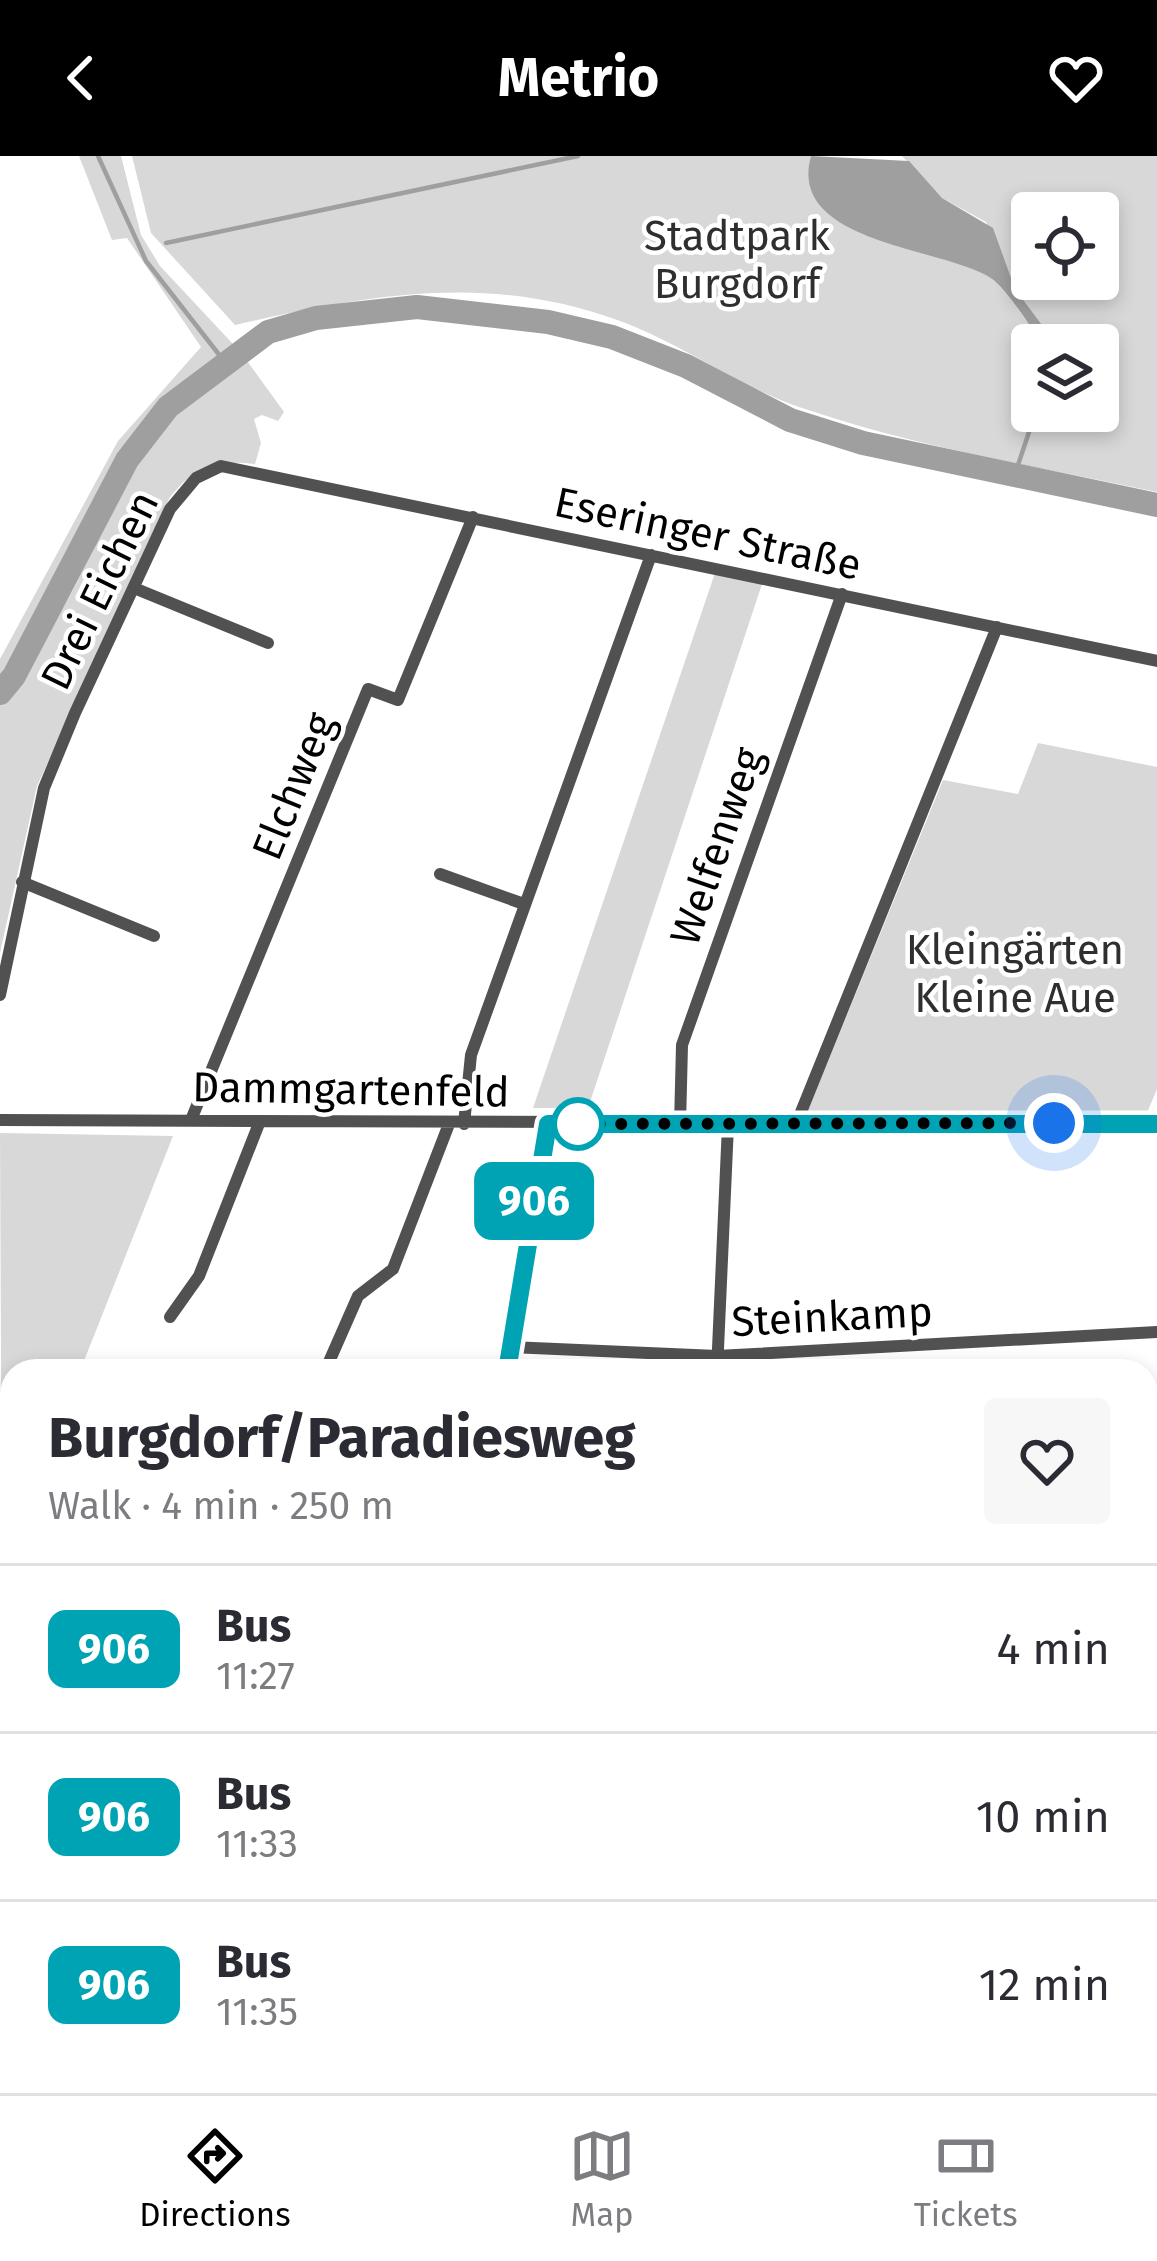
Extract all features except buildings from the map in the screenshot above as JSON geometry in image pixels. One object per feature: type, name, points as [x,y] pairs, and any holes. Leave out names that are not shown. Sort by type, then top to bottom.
[{"type":"street","name":"Drei Eichen","points":[[0,995],[44,788],[170,509],[196,478],[220,466],[246,468]]},
{"type":"street","name":"Eseringer Straße","points":[[246,468],[1157,661]]},
{"type":"street","name":"Elchweg","points":[[191,1120],[368,689],[398,700],[473,517]]},
{"type":"street","points":[[330,1359],[358,1296],[393,1269],[456,1124],[472,1055],[651,555]]},
{"type":"street","points":[[134,588],[268,644]]},
{"type":"street","name":"Welfenweg","points":[[680,1124],[682,1045],[842,594]]},
{"type":"street","points":[[797,1122],[998,627]]},
{"type":"street","points":[[440,874],[524,904]]},
{"type":"street","points":[[22,882],[154,936]]},
{"type":"street","name":"Dammgartenfeld","points":[[0,1120],[1157,1124]]},
{"type":"street","points":[[170,1317],[199,1276],[260,1121]]},
{"type":"street","points":[[508,1359],[548,1124]]},
{"type":"street","points":[[717,1359],[728,1125]]},
{"type":"street","name":"Steinkamp","points":[[786,1359],[1157,1332]]},
{"type":"street","name":"Steinkamp","points":[[510,1347],[656,1359]]},
{"type":"green space","points":[[79,156],[121,156],[141,235],[160,266],[233,344],[150,418],[0,684],[0,659],[118,441],[201,347],[127,238],[112,240]]},
{"type":"green space","name":"Stadtpark Burgdorf","points":[[132,156],[811,156],[811,185],[824,208],[876,238],[992,279],[1026,320],[1028,324],[1011,324],[1011,432],[1119,432],[1119,324],[1041,324],[1023,300],[1119,300],[1119,192],[1011,192],[1011,280],[986,222],[942,198],[902,156],[1157,156],[1157,492],[845,422],[779,399],[620,321],[522,297],[427,293],[333,305],[235,325],[151,233]]},
{"type":"green space","points":[[242,354],[284,412],[278,421],[262,415],[254,419],[261,443],[255,464],[208,467],[170,497],[37,786],[0,953],[0,703],[35,658],[140,453],[181,405]]},
{"type":"green space","points":[[715,573],[762,584],[588,1108],[533,1108]]},
{"type":"green space","name":"Kleingärten Kleine Aue","points":[[1038,743],[1157,767],[1157,1089],[1147,1113],[807,1113],[943,780],[1018,794]]},
{"type":"green space","points":[[0,1133],[173,1136],[85,1359],[1,1359]]},
{"type":"shaded area","points":[[811,156],[909,161],[942,198],[993,228],[1011,278],[1011,300],[992,279],[970,268],[845,226],[822,208],[810,186]]},
{"type":"shaded area","points":[[1011,300],[1023,300],[1041,324],[1028,324]]},
{"type":"waterway","points":[[98,156],[146,261],[224,361]]},
{"type":"waterway","points":[[166,243],[578,156]]},
{"type":"waterway","points":[[0,693],[14,676],[127,460],[168,407],[268,332],[316,318],[417,307],[548,322],[612,337],[686,366],[790,420],[863,443],[1157,505]]},
{"type":"waterway","points":[[1015,474],[1029,432]]},
{"type":"bus line","name":"906","points":[[509,1359],[548,1124],[1157,1124]]},
{"type":"route","points":[[578,1124],[1054,1123]]}]
